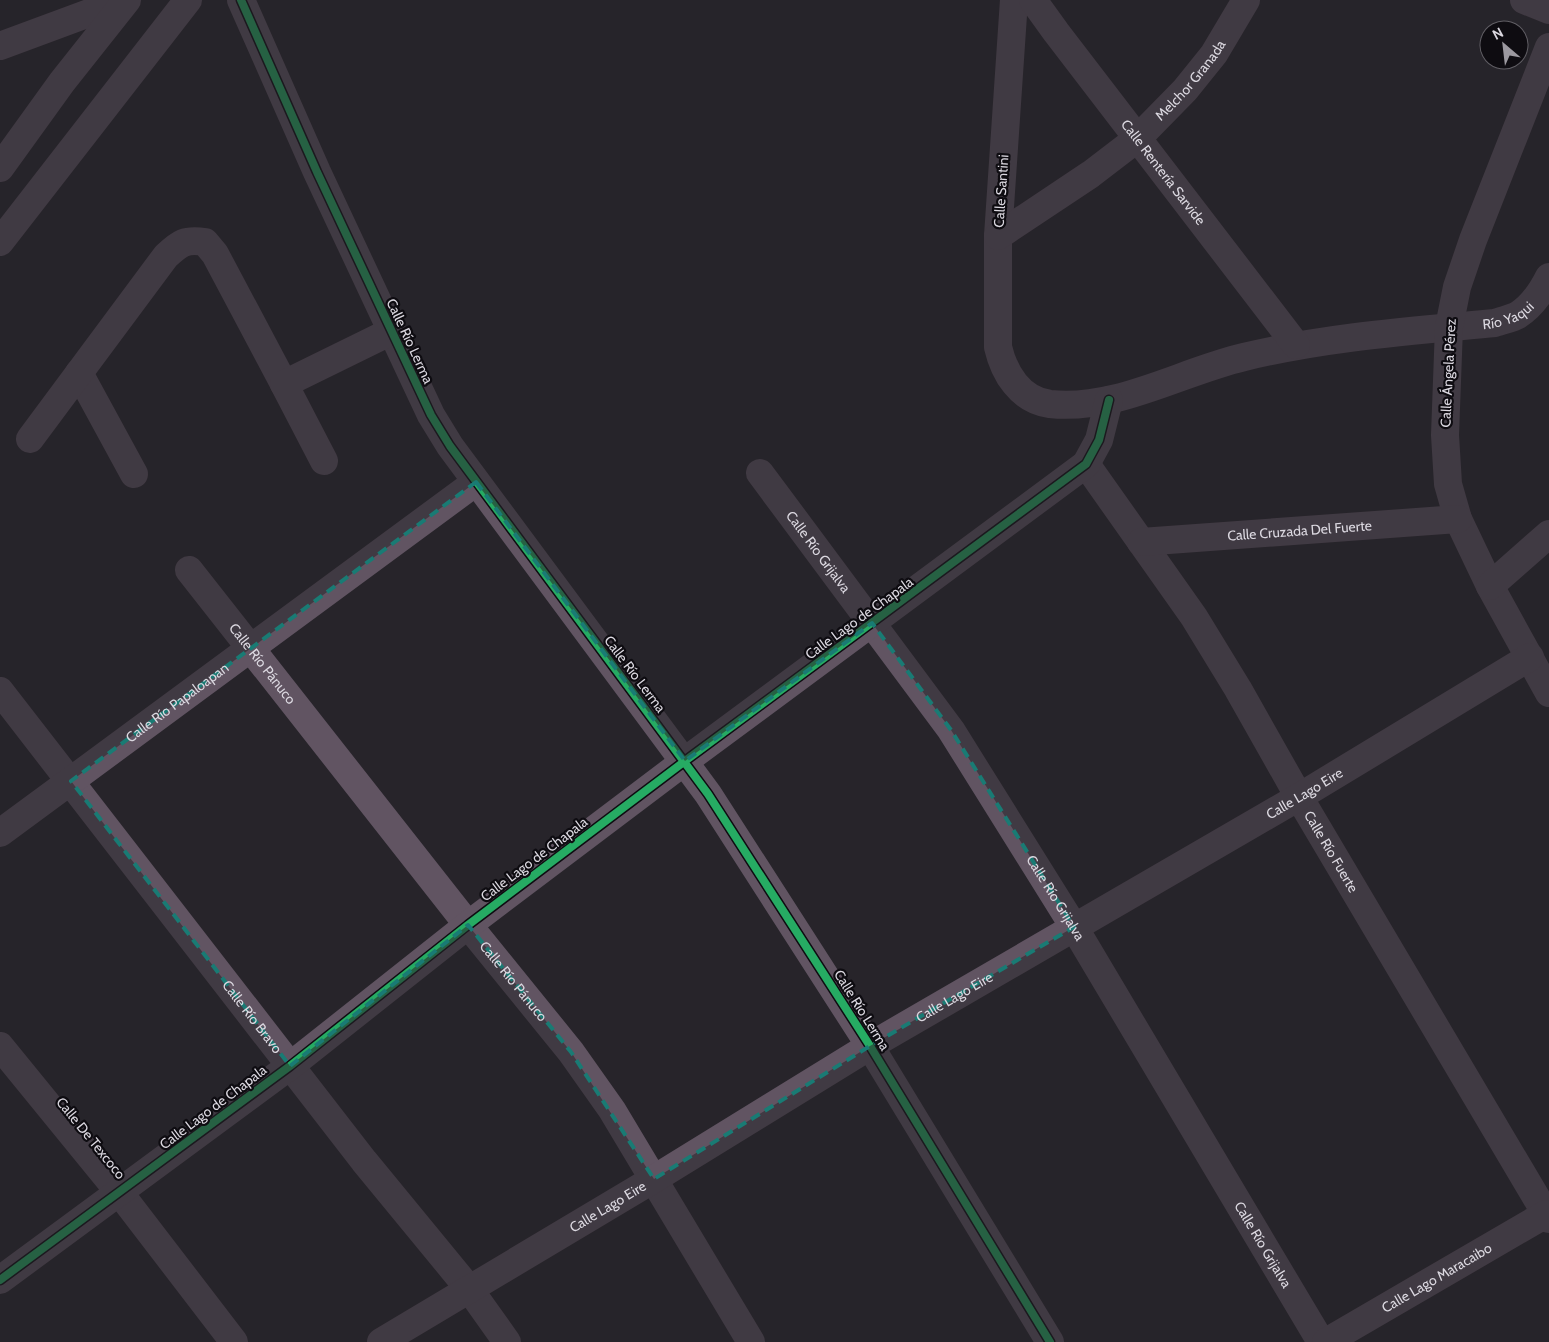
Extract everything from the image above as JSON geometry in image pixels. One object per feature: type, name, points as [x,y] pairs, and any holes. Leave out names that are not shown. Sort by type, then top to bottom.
[{"type":"street","points":[[0,46],[125,0]]},
{"type":"street","points":[[0,168],[62,82],[125,0]]},
{"type":"street","points":[[0,242],[188,0]]},
{"type":"street","name":"Calle Río Lerma","points":[[241,0],[317,172],[431,415],[450,446],[476,482],[708,794],[870,1046],[1050,1342]]},
{"type":"street","name":"Calle Santini","points":[[1011,380],[1002,362],[998,347],[998,236],[1014,0]]},
{"type":"street","name":"Calle Rentería Sarvide","points":[[1032,0],[1296,345]]},
{"type":"street","name":"Melchor Granada","points":[[998,236],[1091,174],[1138,138],[1185,90],[1214,54],[1246,0]]},
{"type":"street","points":[[1524,0],[1549,10]]},
{"type":"street","name":"Calle Ángela Pérez","points":[[1549,47],[1473,240],[1457,287],[1449,327],[1445,435],[1448,484],[1458,519],[1490,586],[1549,693]]},
{"type":"street","points":[[30,439],[166,256],[176,246],[191,240],[205,242],[216,254],[324,461]]},
{"type":"street","name":"Río Yaqui","points":[[1011,380],[1022,392],[1034,399],[1049,404],[1074,404],[1109,400],[1241,357],[1296,345],[1494,323],[1517,315],[1530,304],[1549,277]]},
{"type":"street","points":[[284,384],[392,332]]},
{"type":"street","points":[[79,373],[134,474]]},
{"type":"street","points":[[1086,464],[1099,440],[1109,400]]},
{"type":"street","name":"Calle Río Fuerte","points":[[1086,464],[1194,617],[1234,681],[1299,797],[1547,1217]]},
{"type":"street","name":"Calle Lago de Chapala","points":[[0,1280],[290,1066],[468,925],[685,761],[1086,464]]},
{"type":"street","name":"Calle Río Grijalva","points":[[760,473],[951,730],[1074,927],[1321,1342]]},
{"type":"street","name":"Calle Río Papaloapan","points":[[0,834],[476,482]]},
{"type":"street","name":"Calle Cruzada Del Fuerte","points":[[1141,542],[1458,519]]},
{"type":"street","points":[[1490,586],[1549,534]]},
{"type":"street","name":"Calle Río Pánuco","points":[[189,570],[468,925],[571,1052],[612,1110],[751,1342]]},
{"type":"street","name":"Calle Lago Eire","points":[[381,1342],[654,1179],[870,1046],[1299,797],[1530,657]]},
{"type":"street","name":"Calle Río Bravo","points":[[0,690],[364,1161],[470,1290],[506,1342]]},
{"type":"street","name":"Calle De Texcoco","points":[[0,1046],[119,1192],[234,1342]]},
{"type":"street","name":"Calle Lago Maracaibo","points":[[1326,1342],[1547,1217]]},
{"type":"highlighted area","points":[[476,482],[685,761],[872,623],[951,730],[1074,927],[870,1046],[654,1179],[571,1052],[468,925],[290,1066],[71,781]]},
{"type":"cycle path","points":[[241,0],[317,172],[431,415],[450,446],[708,794],[870,1046],[1050,1342]]},
{"type":"cycle path","points":[[0,1280],[290,1066],[468,925],[685,761],[1086,464],[1099,440],[1109,400]]}]
